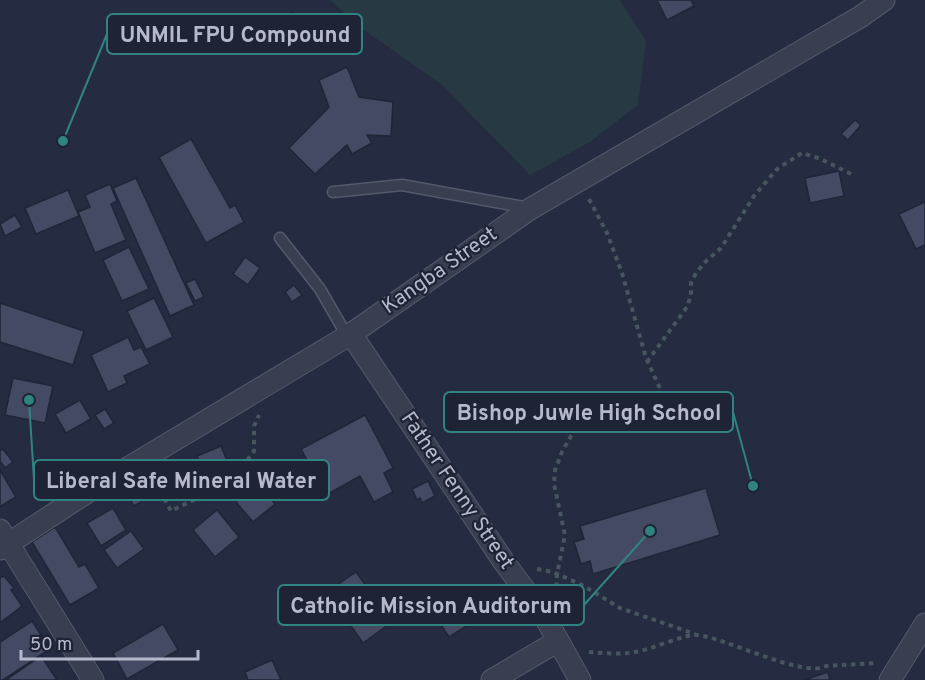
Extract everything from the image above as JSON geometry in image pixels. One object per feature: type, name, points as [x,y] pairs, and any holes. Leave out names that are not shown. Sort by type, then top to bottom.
[{"type":"street","name":"Kangba Street","points":[[3,541],[349,335],[530,208],[860,17],[884,0]]},
{"type":"street","name":"Father Fenny Street","points":[[349,335],[504,562],[546,619],[580,680]]},
{"type":"street","points":[[3,541],[93,680]]},
{"type":"street","points":[[890,680],[925,624]]},
{"type":"street","points":[[492,680],[560,645]]},
{"type":"lane","points":[[333,192],[402,185],[530,208]]},
{"type":"lane","points":[[280,238],[320,290],[349,335]]},
{"type":"path","points":[[647,362],[687,307],[692,295],[691,284],[695,275],[721,248],[754,196],[777,169],[802,153],[821,159],[855,176]]},
{"type":"path","points":[[579,180],[607,233],[622,273],[647,362],[664,397]]},
{"type":"path","points":[[117,475],[163,496],[171,511],[232,481],[254,451],[254,426],[273,381]]},
{"type":"path","points":[[546,619],[557,593],[557,574],[565,535],[554,484],[555,470],[581,418]]},
{"type":"path","points":[[504,562],[557,574],[582,585],[620,608],[696,635],[742,648],[768,659],[821,669],[826,666],[901,662]]},
{"type":"path","points":[[560,645],[604,654],[635,653],[696,635]]},
{"type":"shaded area","points":[[330,0],[620,0],[646,41],[638,105],[590,142],[530,175],[441,84],[361,28]]},
{"type":"building","points":[[657,0],[691,0],[694,6],[667,20]]},
{"type":"building","points":[[293,12],[300,28],[279,38],[272,21]]},
{"type":"building","points":[[347,67],[359,97],[393,102],[391,136],[367,135],[372,143],[352,154],[347,145],[315,174],[289,148],[329,107],[319,80]]},
{"type":"building","points":[[855,120],[861,125],[848,140],[841,134]]},
{"type":"building","points":[[191,139],[230,208],[235,205],[244,222],[206,243],[159,157]]},
{"type":"building","points":[[839,171],[844,196],[810,203],[805,178]]},
{"type":"building","points":[[136,178],[194,305],[170,316],[113,188]]},
{"type":"building","points":[[110,184],[117,201],[111,204],[126,240],[95,253],[78,212],[90,207],[85,195]]},
{"type":"building","points":[[68,190],[79,216],[36,234],[25,208]]},
{"type":"building","points":[[925,202],[925,245],[916,249],[899,214]]},
{"type":"building","points":[[15,215],[22,227],[5,236],[0,224]]},
{"type":"building","points":[[129,247],[149,289],[122,301],[103,260]]},
{"type":"building","points":[[245,257],[260,268],[248,285],[233,274]]},
{"type":"building","points":[[195,279],[204,297],[195,301],[186,283]]},
{"type":"building","points":[[294,285],[302,295],[292,302],[285,292]]},
{"type":"building","points":[[154,298],[173,337],[146,350],[127,311]]},
{"type":"building","points":[[0,303],[84,331],[73,365],[0,342]]},
{"type":"building","points":[[128,337],[134,350],[141,347],[150,364],[124,376],[127,383],[108,392],[91,355]]},
{"type":"building","points":[[13,378],[53,386],[45,423],[5,415]]},
{"type":"building","points":[[80,400],[91,419],[66,433],[55,414]]},
{"type":"building","points":[[105,409],[114,423],[104,429],[95,415]]},
{"type":"building","points":[[365,415],[393,468],[384,473],[393,492],[374,502],[360,476],[326,495],[301,449]]},
{"type":"building","points":[[221,446],[230,468],[207,478],[197,456]]},
{"type":"building","points":[[3,449],[13,462],[5,468],[0,461],[0,451]]},
{"type":"building","points":[[0,470],[16,497],[1,506],[0,505]]},
{"type":"building","points":[[428,481],[435,496],[422,503],[420,498],[417,500],[412,489]]},
{"type":"building","points":[[148,484],[154,494],[134,506],[128,496]]},
{"type":"building","points":[[257,484],[275,504],[253,522],[236,502]]},
{"type":"building","points":[[706,488],[720,535],[593,574],[590,561],[581,564],[574,542],[584,539],[580,526]]},
{"type":"building","points":[[113,508],[126,530],[101,546],[87,523]]},
{"type":"building","points":[[217,510],[239,537],[215,557],[193,530]]},
{"type":"building","points":[[55,527],[79,567],[85,564],[99,588],[70,605],[32,542]]},
{"type":"building","points":[[131,531],[144,549],[117,568],[104,550]]},
{"type":"building","points":[[356,572],[392,622],[363,643],[327,592]]},
{"type":"building","points":[[4,576],[14,588],[11,590],[22,606],[0,623],[0,578]]},
{"type":"building","points":[[455,590],[475,621],[449,637],[429,606]]},
{"type":"building","points":[[32,621],[50,649],[0,680],[0,642]]},
{"type":"building","points":[[163,624],[178,650],[127,679],[113,653]]},
{"type":"building","points":[[41,656],[57,680],[6,680]]},
{"type":"building","points":[[272,660],[281,680],[248,680],[245,672]]},
{"type":"building","points":[[828,672],[830,680],[804,680]]},
{"type":"place","name":"UNMIL FPU Compound","points":[[63,141]]},
{"type":"place","name":"Liberal Safe Mineral Water","points":[[29,400]]},
{"type":"place","name":"Bishop Juwle High School","points":[[753,486]]},
{"type":"place","name":"Catholic Mission Auditorum","points":[[650,531]]}]
